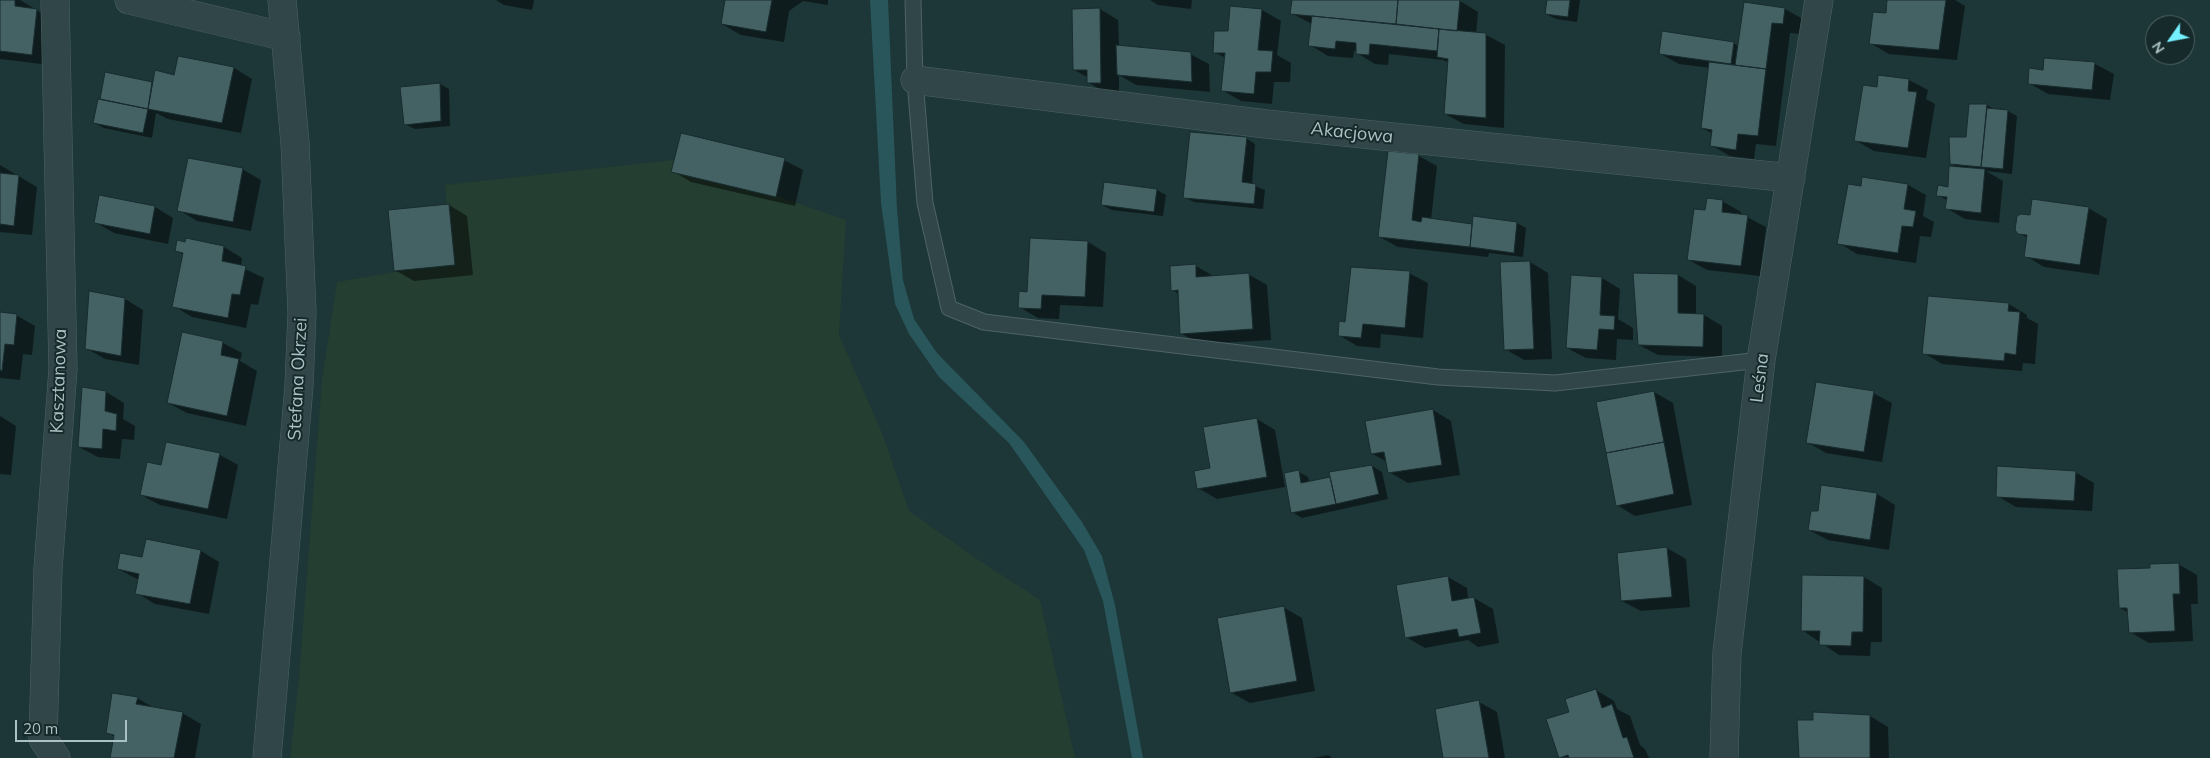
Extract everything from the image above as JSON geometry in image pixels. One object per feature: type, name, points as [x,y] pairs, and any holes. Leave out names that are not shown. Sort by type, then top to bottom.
[{"type":"street","name":"Kasztanowa","points":[[55,0],[63,369],[48,569],[43,738],[56,758]]},
{"type":"street","points":[[129,0],[286,38]]},
{"type":"street","name":"Stefana Okrzei","points":[[268,758],[299,386],[302,313],[295,143],[282,0]]},
{"type":"street","name":"Leśna","points":[[1724,758],[1727,653],[1761,360],[1819,0]]},
{"type":"street","name":"Akacjowa","points":[[915,80],[1266,124],[1791,178]]},
{"type":"lane","points":[[913,0],[915,80],[925,203],[949,308],[984,322],[1448,378],[1555,383],[1761,360]]},
{"type":"green space","points":[[673,160],[846,220],[839,335],[882,433],[909,511],[1040,600],[1075,758],[290,758],[299,678],[322,380],[337,282],[452,262],[445,185]]},
{"type":"water","points":[[870,0],[888,0],[897,209],[903,280],[914,319],[937,353],[1024,442],[1082,522],[1102,556],[1115,605],[1143,758],[1132,758],[1103,601],[1084,550],[1009,443],[939,377],[909,334],[895,304],[881,203]]},
{"type":"building","points":[[0,0],[15,0],[15,6],[37,9],[32,55],[0,51]]},
{"type":"building","points":[[725,0],[772,0],[766,32],[721,24]]},
{"type":"building","points":[[1292,0],[1398,0],[1396,24],[1290,14]]},
{"type":"building","points":[[1398,0],[1460,0],[1457,31],[1396,24]]},
{"type":"building","points":[[1547,0],[1570,0],[1568,17],[1545,14]]},
{"type":"building","points":[[1887,0],[1946,0],[1939,50],[1869,44],[1873,12],[1886,13]]},
{"type":"building","points":[[1744,2],[1785,8],[1783,24],[1772,23],[1766,69],[1735,65]]},
{"type":"building","points":[[1230,6],[1262,9],[1258,50],[1273,51],[1271,72],[1256,72],[1254,94],[1221,91],[1225,53],[1213,53],[1214,31],[1228,31]]},
{"type":"building","points":[[1100,8],[1101,83],[1087,83],[1087,70],[1073,70],[1072,9]]},
{"type":"building","points":[[1312,16],[1439,29],[1437,51],[1370,44],[1369,55],[1356,54],[1356,43],[1336,41],[1335,49],[1308,46]]},
{"type":"building","points":[[1439,29],[1486,33],[1486,118],[1444,114],[1448,59],[1437,57]]},
{"type":"building","points":[[1662,31],[1734,42],[1731,64],[1659,54]]},
{"type":"building","points":[[1116,45],[1191,52],[1192,82],[1117,75]]},
{"type":"building","points":[[178,56],[234,67],[222,123],[148,109],[155,70],[174,75]]},
{"type":"building","points":[[2044,58],[2095,62],[2092,90],[2028,84],[2029,68],[2043,70]]},
{"type":"building","points":[[1709,62],[1766,69],[1758,136],[1738,134],[1736,150],[1710,146],[1712,130],[1701,128]]},
{"type":"building","points":[[105,72],[152,82],[148,109],[100,99]]},
{"type":"building","points":[[1878,75],[1909,79],[1908,91],[1917,92],[1908,148],[1854,141],[1863,85],[1877,87]]},
{"type":"building","points":[[440,83],[441,121],[404,125],[400,87]]},
{"type":"building","points":[[98,99],[148,109],[143,133],[93,123]]},
{"type":"building","points":[[1969,104],[1987,104],[1981,167],[1950,164],[1949,137],[1966,137]]},
{"type":"building","points":[[1987,108],[2008,110],[2003,169],[1981,167]]},
{"type":"building","points":[[1190,132],[1247,137],[1242,182],[1256,184],[1254,204],[1183,198]]},
{"type":"building","points":[[681,133],[785,158],[776,197],[671,172]]},
{"type":"building","points":[[1388,151],[1419,154],[1412,220],[1421,222],[1422,217],[1472,224],[1470,247],[1378,237]]},
{"type":"building","points":[[188,158],[243,168],[233,222],[177,211]]},
{"type":"building","points":[[1949,166],[1985,169],[1981,213],[1945,209],[1947,197],[1936,196],[1938,185],[1948,187]]},
{"type":"building","points":[[0,173],[19,175],[14,226],[0,224]]},
{"type":"building","points":[[1862,177],[1908,184],[1904,209],[1916,211],[1913,227],[1902,226],[1898,253],[1837,244],[1848,184],[1861,186]]},
{"type":"building","points":[[1104,182],[1157,189],[1154,212],[1101,205]]},
{"type":"building","points":[[99,195],[155,206],[150,234],[94,223]]},
{"type":"building","points":[[1707,198],[1723,200],[1722,212],[1748,215],[1741,266],[1687,260],[1694,209],[1705,210]]},
{"type":"building","points":[[2032,199],[2089,207],[2080,265],[2024,257],[2027,235],[2018,234],[2015,230],[2017,216],[2021,214],[2030,215]]},
{"type":"building","points":[[449,204],[455,265],[394,271],[388,210]]},
{"type":"building","points":[[1473,216],[1517,222],[1514,253],[1470,247]]},
{"type":"building","points":[[186,238],[224,246],[222,261],[246,266],[240,295],[232,294],[228,318],[172,307],[183,253],[175,251],[177,240],[185,242]]},
{"type":"building","points":[[1030,238],[1088,241],[1085,297],[1042,295],[1041,309],[1018,308],[1019,291],[1027,292]]},
{"type":"building","points":[[1530,261],[1534,349],[1504,350],[1500,262]]},
{"type":"building","points":[[1196,264],[1196,277],[1249,273],[1253,329],[1180,334],[1178,290],[1171,291],[1170,266]]},
{"type":"building","points":[[1351,267],[1410,271],[1405,328],[1363,324],[1361,338],[1338,336],[1339,321],[1345,322]]},
{"type":"building","points":[[1633,273],[1678,274],[1678,313],[1704,314],[1703,347],[1638,345]]},
{"type":"building","points":[[1571,275],[1602,277],[1600,315],[1615,316],[1614,330],[1599,329],[1597,350],[1566,348]]},
{"type":"building","points":[[89,291],[125,298],[121,356],[85,349]]},
{"type":"building","points":[[1928,296],[2009,303],[2008,311],[2020,312],[2016,355],[2005,353],[2004,361],[1922,354]]},
{"type":"building","points":[[0,312],[17,314],[14,345],[5,344],[2,371],[0,370]]},
{"type":"building","points":[[182,332],[223,341],[221,355],[239,359],[227,416],[167,403]]},
{"type":"building","points":[[1816,382],[1874,391],[1864,452],[1806,443]]},
{"type":"building","points":[[82,387],[106,391],[105,411],[117,414],[116,431],[103,429],[102,449],[78,447]]},
{"type":"building","points":[[1654,391],[1664,442],[1606,453],[1596,402]]},
{"type":"building","points":[[1433,409],[1442,465],[1388,473],[1384,452],[1371,454],[1365,421]]},
{"type":"building","points":[[1257,418],[1267,477],[1197,489],[1194,471],[1210,468],[1203,427]]},
{"type":"building","points":[[166,442],[220,453],[208,509],[140,495],[147,462],[161,465]]},
{"type":"building","points":[[1664,442],[1674,494],[1616,506],[1606,453]]},
{"type":"building","points":[[1372,465],[1379,494],[1336,504],[1329,472]]},
{"type":"building","points":[[1997,466],[2076,471],[2074,501],[1996,497]]},
{"type":"building","points":[[1299,470],[1301,483],[1330,477],[1336,504],[1291,513],[1284,473]]},
{"type":"building","points":[[1821,485],[1877,493],[1870,540],[1808,530],[1811,511],[1818,511]]},
{"type":"building","points":[[146,539],[201,550],[190,604],[135,594],[139,574],[117,569],[120,553],[142,557]]},
{"type":"building","points":[[1667,547],[1672,597],[1621,601],[1617,553]]},
{"type":"building","points":[[2179,563],[2180,594],[2173,594],[2175,631],[2129,633],[2127,608],[2119,608],[2117,569],[2150,568],[2150,564]]},
{"type":"building","points":[[1802,575],[1864,576],[1863,632],[1852,632],[1851,646],[1819,645],[1820,631],[1801,631]]},
{"type":"building","points":[[1448,576],[1452,601],[1474,597],[1481,633],[1459,637],[1457,629],[1405,638],[1396,585]]},
{"type":"building","points":[[1284,606],[1297,681],[1230,693],[1217,618]]},
{"type":"building","points":[[1596,689],[1602,708],[1612,704],[1623,738],[1627,737],[1634,758],[1569,758],[1568,755],[1559,758],[1546,719],[1569,712],[1565,699]]},
{"type":"building","points":[[112,693],[138,697],[136,704],[183,712],[174,758],[110,758],[114,735],[106,733]]},
{"type":"building","points":[[1479,700],[1489,758],[1443,758],[1435,709]]},
{"type":"building","points":[[1813,712],[1870,715],[1870,758],[1799,758],[1797,720],[1813,720]]}]
